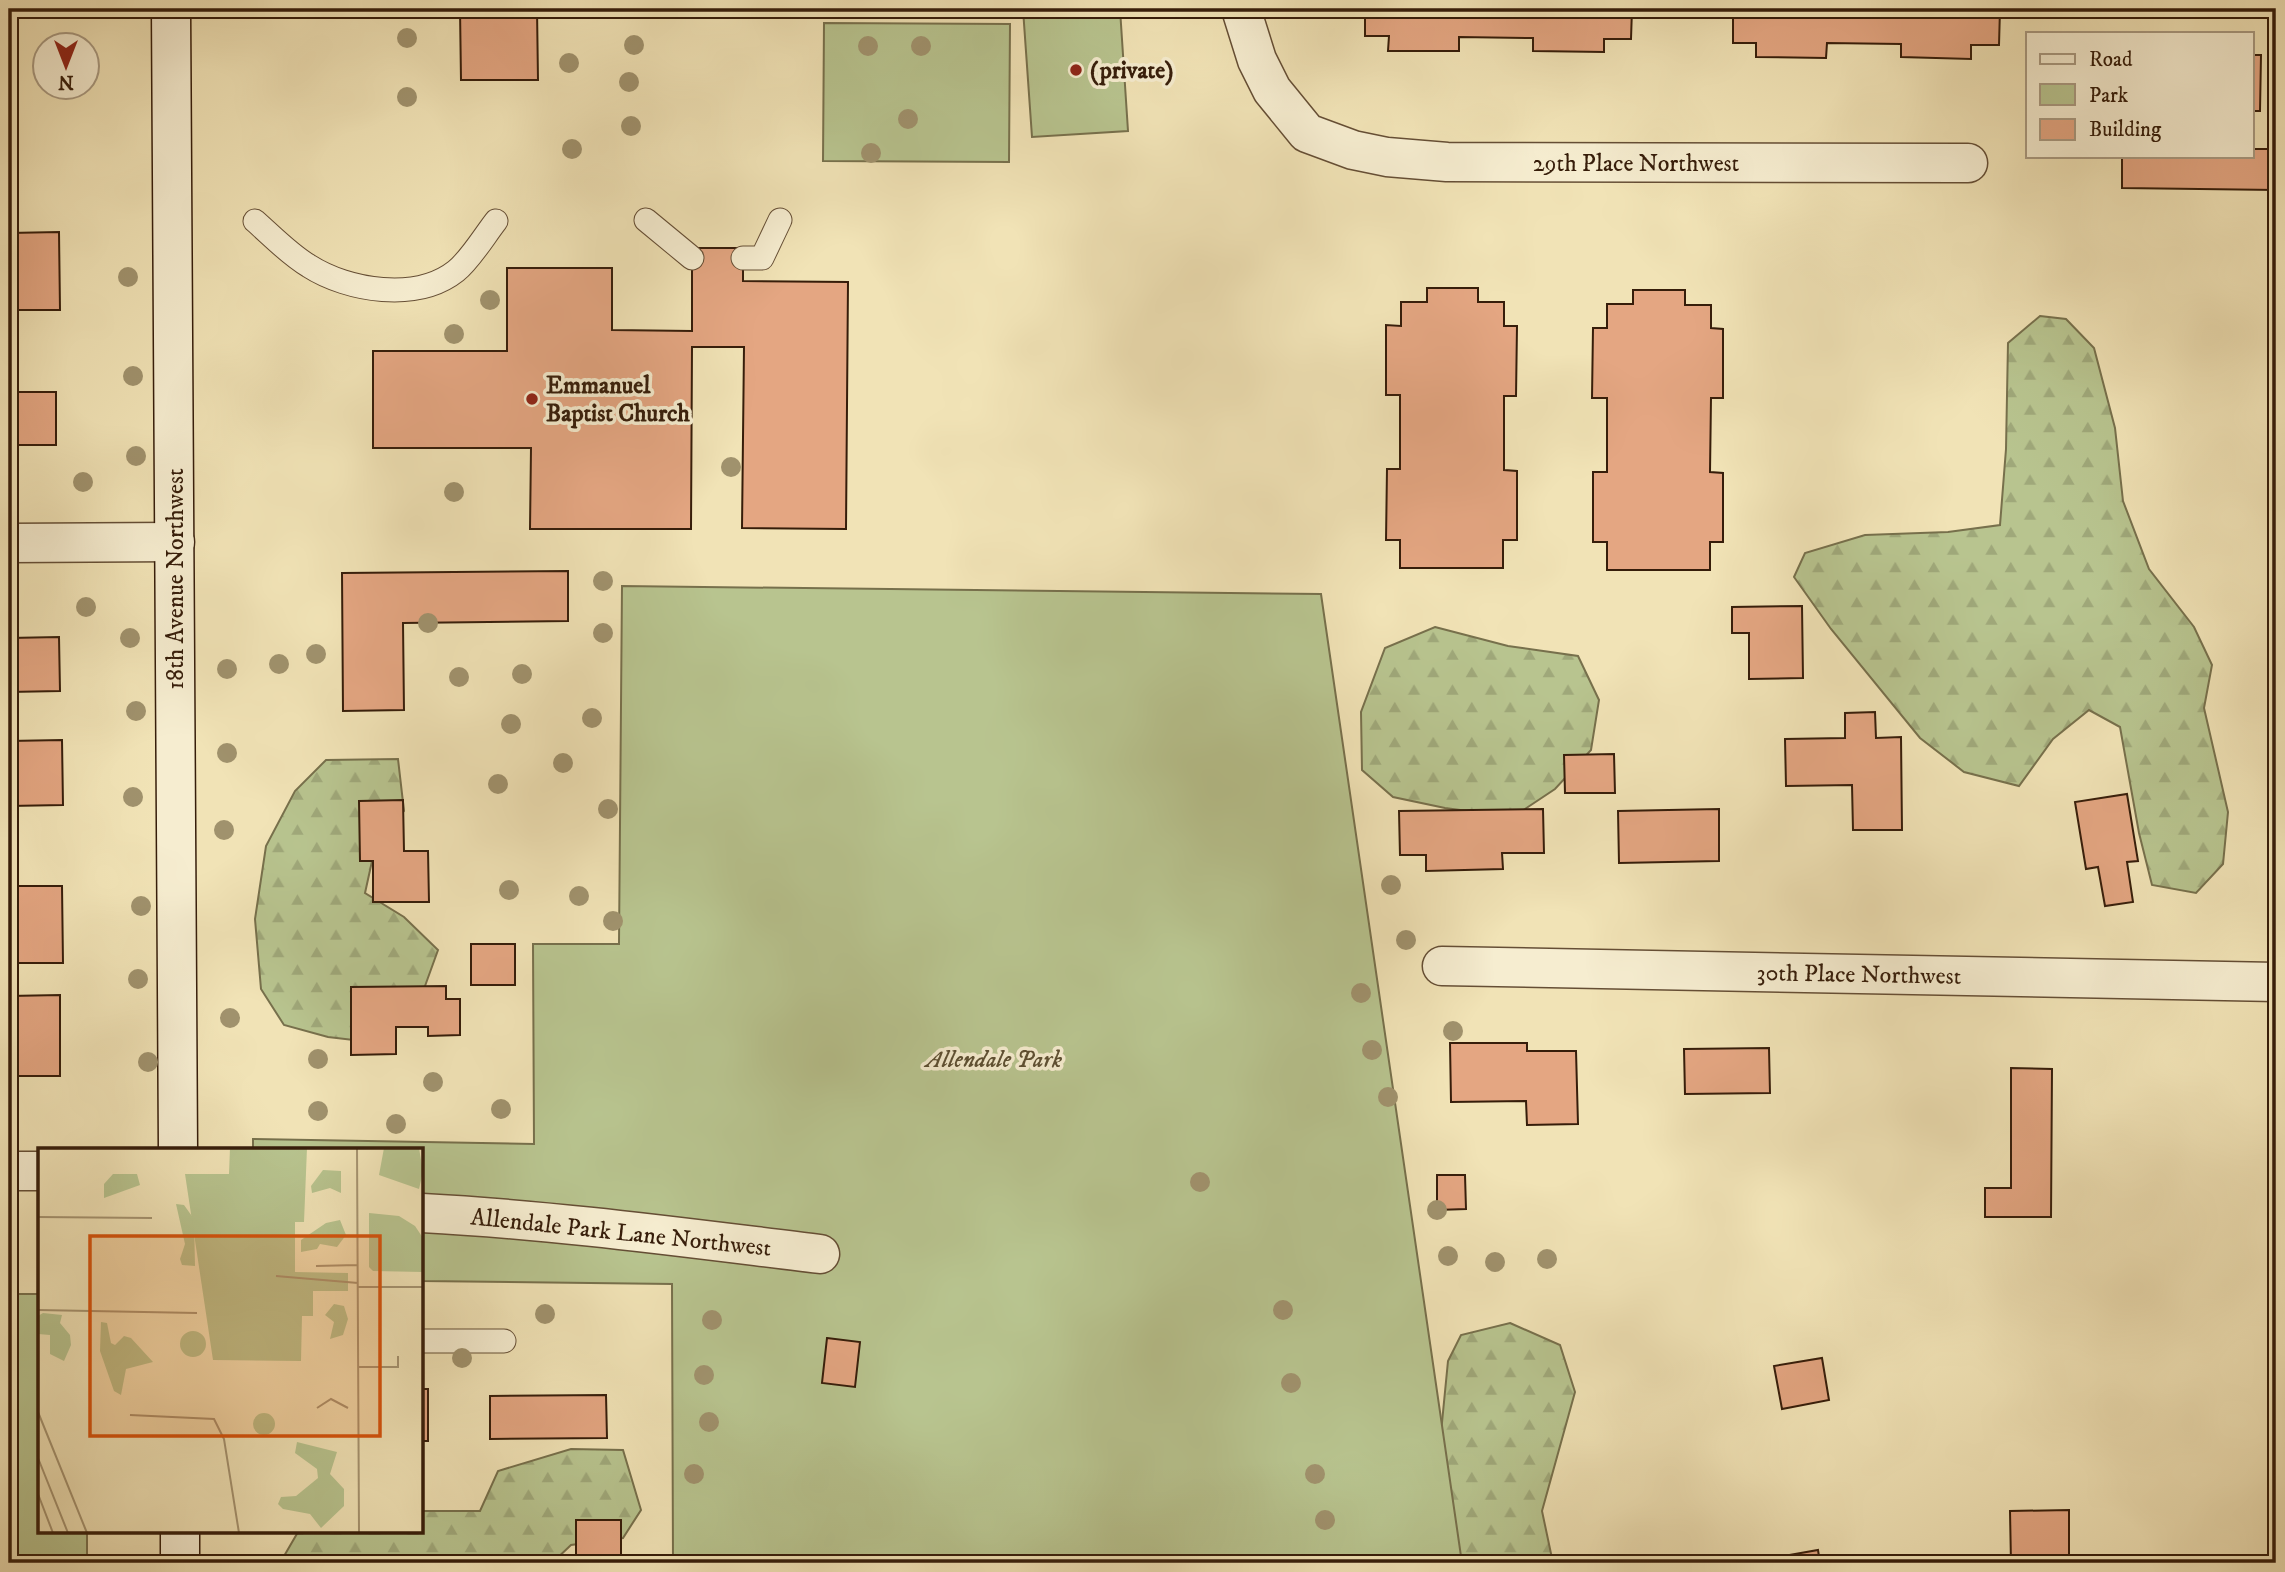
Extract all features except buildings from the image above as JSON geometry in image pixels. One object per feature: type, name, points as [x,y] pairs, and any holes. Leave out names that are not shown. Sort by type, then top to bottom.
[{"type":"street","name":"18th Avenue Northwest","points":[[171,9],[178,1148]]},
{"type":"street","name":"29th Place Northwest","points":[[1241,9],[1257,60],[1272,90],[1307,133],[1353,150],[1387,157],[1447,162],[1968,163]]},
{"type":"street","points":[[9,542],[175,542]]},
{"type":"street","name":"30th Place Northwest","points":[[1442,966],[2276,982]]},
{"type":"street","points":[[9,1171],[38,1171]]},
{"type":"street","name":"Allendale Park Lane Northwest","points":[[424,1213],[501,1217],[820,1254]]},
{"type":"street","points":[[180,1534],[180,1563]]},
{"type":"lane","points":[[646,220],[692,258]]},
{"type":"lane","points":[[743,258],[762,258],[780,220]]},
{"type":"lane","points":[[255,221],[308,266],[346,283],[388,289],[426,287],[457,271],[496,221]]},
{"type":"lane","points":[[424,1340],[504,1341]]},
{"type":"green space","name":"(private)","points":[[1023,9],[1120,9],[1128,131],[1032,137]]},
{"type":"green space","points":[[824,23],[1010,24],[1009,162],[823,161]]},
{"type":"green space","points":[[2040,316],[2066,319],[2094,348],[2115,428],[2123,501],[2149,569],[2194,627],[2212,665],[2204,708],[2228,812],[2223,864],[2196,893],[2152,885],[2139,833],[2120,727],[2089,710],[2053,739],[2019,786],[1964,772],[1920,738],[1831,629],[1794,577],[1805,553],[1865,535],[1948,532],[2000,525],[2006,449],[2008,343]]},
{"type":"green space","name":"Allendale Park","points":[[622,586],[1321,594],[1462,1563],[673,1563],[672,1284],[424,1281],[424,1148],[253,1148],[253,1139],[534,1144],[533,944],[619,944]]},
{"type":"green space","points":[[1435,627],[1508,646],[1578,656],[1599,700],[1591,750],[1555,789],[1513,817],[1445,808],[1393,797],[1362,770],[1361,712],[1385,648]]},
{"type":"green space","points":[[398,759],[404,811],[376,843],[365,893],[404,917],[438,950],[425,986],[362,1041],[328,1037],[284,1025],[261,989],[255,919],[266,846],[295,791],[326,760]]},
{"type":"green space","points":[[9,1294],[38,1294],[38,1534],[87,1534],[87,1563],[9,1563]]},
{"type":"green space","points":[[1510,1323],[1560,1345],[1575,1392],[1542,1511],[1553,1563],[1449,1563],[1440,1443],[1448,1361],[1461,1335]]},
{"type":"green space","points":[[571,1449],[623,1450],[641,1510],[623,1538],[571,1545],[552,1563],[280,1563],[297,1534],[424,1534],[424,1511],[480,1511],[498,1471]]},
{"type":"place","name":"(private)","points":[[1076,70]]},
{"type":"place","name":"Emmanuel Baptist Church","points":[[532,399]]}]
